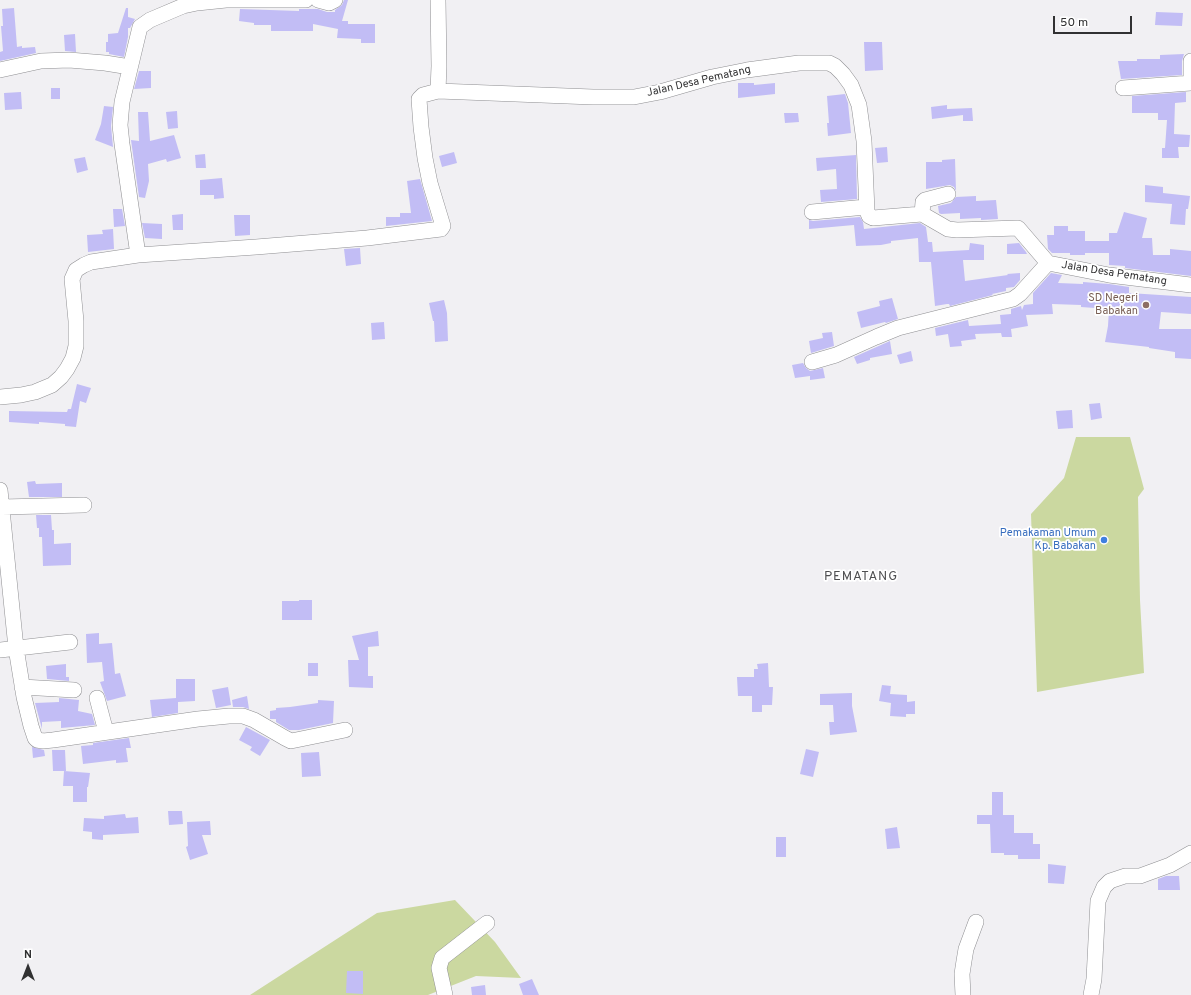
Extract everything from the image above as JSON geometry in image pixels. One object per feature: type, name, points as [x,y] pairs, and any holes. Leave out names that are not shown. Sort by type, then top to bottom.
[{"type":"street","points":[[138,255],[120,125],[122,102],[140,27],[150,20],[183,6],[197,3],[226,0],[306,0]]},
{"type":"street","points":[[318,0],[328,3],[335,0]]},
{"type":"street","points":[[0,397],[35,392],[61,378],[67,369],[76,346],[76,321],[72,279],[73,274],[78,268],[91,262],[138,255],[367,238],[441,229],[443,226],[426,164],[421,127],[420,99],[423,95],[438,91],[438,0]]},
{"type":"street","points":[[0,70],[34,62],[69,60],[130,67]]},
{"type":"street","points":[[1191,61],[1191,78]]},
{"type":"street","name":"Jalan Desa Pematang","points":[[438,91],[593,97],[634,97],[660,92],[712,77],[747,70],[799,63],[828,63],[835,66],[851,84],[859,105],[864,141],[866,207]]},
{"type":"street","points":[[1123,88],[1191,83]]},
{"type":"street","points":[[812,212],[866,207],[869,216],[873,218],[922,214],[923,202],[925,200],[948,194]]},
{"type":"street","name":"Jalan Desa Pematang","points":[[922,214],[948,229],[971,230],[1018,228],[1048,263],[1109,275],[1191,285]]},
{"type":"street","points":[[812,362],[831,357],[876,336],[898,328],[1013,299],[1020,294],[1048,263]]},
{"type":"street","points":[[0,490],[16,648],[22,688],[31,726],[37,740],[53,740],[198,719],[229,716],[242,716],[254,720],[291,740],[345,730]]},
{"type":"street","points":[[2,507],[84,505]]},
{"type":"street","points":[[0,650],[70,642]]},
{"type":"street","points":[[22,688],[74,690]]},
{"type":"street","points":[[97,698],[106,732]]},
{"type":"street","points":[[1091,995],[1094,979],[1098,901],[1104,887],[1110,881],[1125,876],[1140,876],[1170,865],[1191,853]]},
{"type":"street","points":[[963,995],[962,974],[966,949],[976,922]]},
{"type":"street","points":[[445,995],[439,968],[442,958],[487,923]]},
{"type":"green space","points":[[1076,437],[1130,437],[1144,489],[1138,497],[1140,600],[1144,673],[1037,692],[1031,514],[1064,478]]},
{"type":"green space","points":[[455,900],[495,942],[521,978],[476,976],[428,995],[250,995],[377,913]]},
{"type":"building","points":[[344,0],[348,0],[342,21],[348,21],[348,24],[375,24],[375,43],[361,43],[361,39],[337,38],[338,29],[313,24],[313,31],[271,31],[271,25],[254,25],[254,23],[239,21],[240,9],[299,11],[299,9],[318,9],[327,12],[335,12],[335,10],[342,5]]},
{"type":"building","points":[[14,8],[17,47],[35,47],[36,53],[0,61],[0,52],[3,51],[1,26],[3,26],[2,9]]},
{"type":"building","points":[[126,8],[128,8],[128,17],[135,19],[130,28],[128,28],[128,37],[124,57],[109,54],[109,52],[106,52],[108,34],[118,33]]},
{"type":"building","points":[[1156,12],[1183,13],[1182,26],[1155,25]]},
{"type":"building","points":[[75,34],[76,52],[65,51],[64,35]]},
{"type":"building","points":[[864,42],[882,42],[883,70],[865,71]]},
{"type":"building","points":[[1184,54],[1182,61],[1182,75],[1121,79],[1118,61],[1160,59],[1160,55]]},
{"type":"building","points":[[139,71],[151,71],[151,88],[134,89]]},
{"type":"building","points":[[738,83],[754,83],[754,85],[775,83],[775,94],[738,98]]},
{"type":"building","points":[[51,88],[60,88],[60,99],[51,99]]},
{"type":"building","points":[[21,92],[22,109],[5,110],[4,93]]},
{"type":"building","points":[[1186,92],[1186,102],[1175,103],[1174,134],[1190,135],[1189,147],[1178,147],[1179,158],[1162,158],[1162,148],[1165,148],[1167,120],[1158,120],[1158,113],[1132,113],[1132,96]]},
{"type":"building","points":[[845,94],[848,103],[851,133],[828,136],[827,123],[829,123],[827,96]]},
{"type":"building","points":[[947,105],[947,109],[972,108],[973,121],[963,121],[963,115],[932,119],[931,107]]},
{"type":"building","points":[[104,106],[113,107],[111,126],[113,147],[95,140],[101,124]]},
{"type":"building","points":[[177,111],[178,128],[168,129],[166,112]]},
{"type":"building","points":[[138,112],[148,112],[150,141],[174,135],[181,158],[167,162],[166,159],[148,164],[149,181],[145,198],[139,197],[131,140],[139,141]]},
{"type":"building","points":[[784,113],[798,113],[799,122],[785,123]]},
{"type":"building","points":[[887,147],[888,162],[877,163],[875,148]]},
{"type":"building","points":[[454,152],[457,163],[442,167],[439,156]]},
{"type":"building","points":[[205,154],[206,168],[196,168],[195,155]]},
{"type":"building","points":[[856,155],[857,199],[821,202],[820,190],[837,189],[836,169],[817,171],[816,158]]},
{"type":"building","points":[[85,157],[88,170],[77,173],[74,159]]},
{"type":"building","points":[[955,159],[956,191],[954,187],[950,185],[926,189],[926,162],[942,162],[942,160]]},
{"type":"building","points":[[222,178],[224,198],[214,199],[214,195],[200,195],[200,180]]},
{"type":"building","points":[[420,179],[432,221],[386,226],[386,217],[400,217],[400,213],[411,213],[407,181]]},
{"type":"building","points":[[1145,185],[1163,187],[1163,193],[1190,196],[1188,209],[1186,209],[1185,225],[1170,224],[1172,204],[1145,202]]},
{"type":"building","points":[[976,196],[976,201],[996,200],[998,219],[960,219],[960,213],[939,213],[938,206],[951,203],[956,197]]},
{"type":"building","points":[[113,209],[122,209],[125,226],[114,227]]},
{"type":"building","points":[[1124,212],[1147,218],[1142,238],[1152,238],[1153,255],[1170,255],[1170,249],[1191,251],[1191,276],[1109,265],[1109,253],[1085,253],[1085,255],[1070,255],[1070,253],[1052,253],[1048,249],[1047,235],[1054,235],[1054,226],[1068,226],[1068,231],[1085,231],[1085,241],[1109,241],[1109,233],[1117,233]]},
{"type":"building","points":[[183,214],[183,230],[173,230],[172,215]]},
{"type":"building","points":[[234,215],[250,215],[250,235],[235,236]]},
{"type":"building","points":[[860,217],[863,222],[864,229],[920,223],[926,227],[928,242],[932,242],[933,252],[969,250],[970,243],[984,245],[984,260],[963,260],[965,281],[1020,273],[1020,280],[1014,287],[1006,288],[1006,291],[992,294],[993,295],[950,306],[947,304],[935,306],[931,262],[919,262],[918,238],[891,241],[891,243],[881,245],[856,246],[854,225],[809,229],[809,220],[813,221]]},
{"type":"building","points":[[142,223],[162,224],[162,239],[145,238]]},
{"type":"building","points":[[113,229],[114,249],[88,252],[87,235],[103,234],[102,230]]},
{"type":"building","points":[[1019,243],[1027,254],[1007,254],[1007,244]]},
{"type":"building","points":[[360,248],[361,264],[346,266],[344,249]]},
{"type":"building","points":[[1051,273],[1062,275],[1058,283],[1083,284],[1083,282],[1109,284],[1129,287],[1129,293],[1191,297],[1191,314],[1161,312],[1159,329],[1191,329],[1191,359],[1175,358],[1175,352],[1149,347],[1105,342],[1109,309],[1081,307],[1081,305],[1052,304],[1053,314],[1026,315],[1028,326],[1011,329],[1012,337],[1002,337],[1001,333],[975,334],[976,339],[961,341],[962,346],[950,347],[948,334],[936,336],[935,328],[968,320],[969,326],[1001,324],[1000,315],[1011,314],[1011,309],[1021,306],[1022,310],[1024,305],[1033,304],[1033,293]]},
{"type":"building","points":[[892,298],[898,319],[861,328],[857,312],[880,306],[879,301]]},
{"type":"building","points":[[444,300],[447,313],[448,341],[435,342],[434,321],[429,303]]},
{"type":"building","points":[[384,322],[385,339],[372,340],[371,323]]},
{"type":"building","points":[[832,332],[834,346],[811,353],[809,341],[823,338],[822,333]]},
{"type":"building","points":[[890,341],[892,354],[870,358],[870,360],[857,364],[854,357]]},
{"type":"building","points":[[911,351],[913,361],[900,364],[897,355]]},
{"type":"building","points":[[803,363],[810,371],[823,368],[825,378],[810,380],[810,376],[795,378],[792,365]]},
{"type":"building","points":[[77,384],[91,388],[86,403],[80,401],[76,427],[65,426],[65,424],[39,422],[39,424],[9,422],[9,411],[67,412],[68,409],[71,409]]},
{"type":"building","points":[[1100,403],[1102,418],[1091,420],[1089,404]]},
{"type":"building","points":[[1072,410],[1073,428],[1058,429],[1056,411]]},
{"type":"building","points":[[35,481],[36,484],[62,483],[62,497],[29,497],[27,482]]},
{"type":"building","points":[[36,515],[51,515],[52,530],[54,530],[54,544],[71,543],[71,565],[43,566],[42,537],[39,537],[39,528],[37,528]]},
{"type":"building","points":[[312,600],[312,620],[282,620],[282,601]]},
{"type":"building","points":[[378,631],[379,646],[368,647],[368,676],[373,676],[373,688],[349,687],[348,660],[359,660],[352,636]]},
{"type":"building","points":[[99,633],[99,644],[112,643],[115,674],[120,673],[126,696],[107,701],[100,682],[104,681],[102,662],[87,663],[86,634]]},
{"type":"building","points":[[308,663],[318,663],[318,676],[308,676]]},
{"type":"building","points":[[768,663],[769,687],[773,687],[772,705],[762,705],[762,712],[752,712],[752,696],[738,696],[737,677],[754,677],[754,669],[758,669],[757,664]]},
{"type":"building","points":[[66,664],[66,677],[69,677],[69,681],[47,679],[46,666]]},
{"type":"building","points":[[176,679],[195,679],[195,701],[178,702],[178,713],[152,717],[150,700],[176,698]]},
{"type":"building","points":[[882,685],[891,686],[890,694],[907,695],[907,702],[915,701],[915,714],[906,714],[906,717],[890,716],[891,703],[879,701]]},
{"type":"building","points":[[228,687],[231,705],[216,708],[212,690]]},
{"type":"building","points":[[852,693],[852,706],[857,732],[830,735],[829,722],[834,722],[833,705],[820,705],[820,694]]},
{"type":"building","points":[[247,696],[249,709],[243,707],[233,707],[232,700]]},
{"type":"building","points":[[59,698],[79,700],[78,711],[92,714],[95,725],[61,728],[61,721],[42,722],[42,729],[35,703],[59,702]]},
{"type":"building","points":[[318,700],[334,701],[333,723],[299,730],[289,730],[276,722],[276,719],[270,719],[270,711],[276,710],[276,708],[318,703]]},
{"type":"building","points":[[246,727],[270,740],[260,756],[250,750],[252,747],[239,740]]},
{"type":"building","points":[[129,738],[131,748],[126,748],[128,762],[116,763],[116,760],[83,764],[81,746]]},
{"type":"building","points":[[32,747],[44,750],[45,756],[33,758]]},
{"type":"building","points":[[806,749],[819,752],[813,777],[800,774]]},
{"type":"building","points":[[52,750],[65,750],[66,771],[53,771]]},
{"type":"building","points":[[319,752],[321,776],[302,777],[301,753]]},
{"type":"building","points":[[64,771],[90,773],[87,787],[87,802],[73,802],[73,786],[63,786]]},
{"type":"building","points":[[992,792],[1003,792],[1003,815],[1014,815],[1014,833],[1033,833],[1033,844],[1040,844],[1040,859],[1018,859],[1018,855],[991,853],[990,824],[977,824],[977,815],[992,815]]},
{"type":"building","points":[[168,811],[182,811],[183,824],[169,825]]},
{"type":"building","points":[[125,814],[126,818],[138,817],[139,833],[103,835],[103,840],[92,839],[92,832],[83,831],[84,818],[104,819],[104,816]]},
{"type":"building","points":[[210,821],[211,835],[202,835],[208,854],[190,860],[186,847],[188,846],[187,822]]},
{"type":"building","points":[[897,827],[900,848],[887,849],[885,829]]},
{"type":"building","points":[[776,837],[786,837],[786,857],[776,857]]},
{"type":"building","points":[[1048,864],[1066,866],[1064,884],[1048,883]]},
{"type":"building","points":[[1166,876],[1179,876],[1180,890],[1158,890],[1158,879]]},
{"type":"building","points":[[347,971],[363,971],[363,994],[346,993]]},
{"type":"building","points":[[532,979],[539,995],[523,995],[519,984]]},
{"type":"building","points":[[485,985],[486,995],[472,995],[471,987]]},
{"type":"place","name":"SD Negeri Babakan","points":[[1146,305]]},
{"type":"place","name":"Pemakaman Umum Kp. Babakan","points":[[1104,540]]},
{"type":"district","name":"PEMATANG","points":[[861,577]]}]
